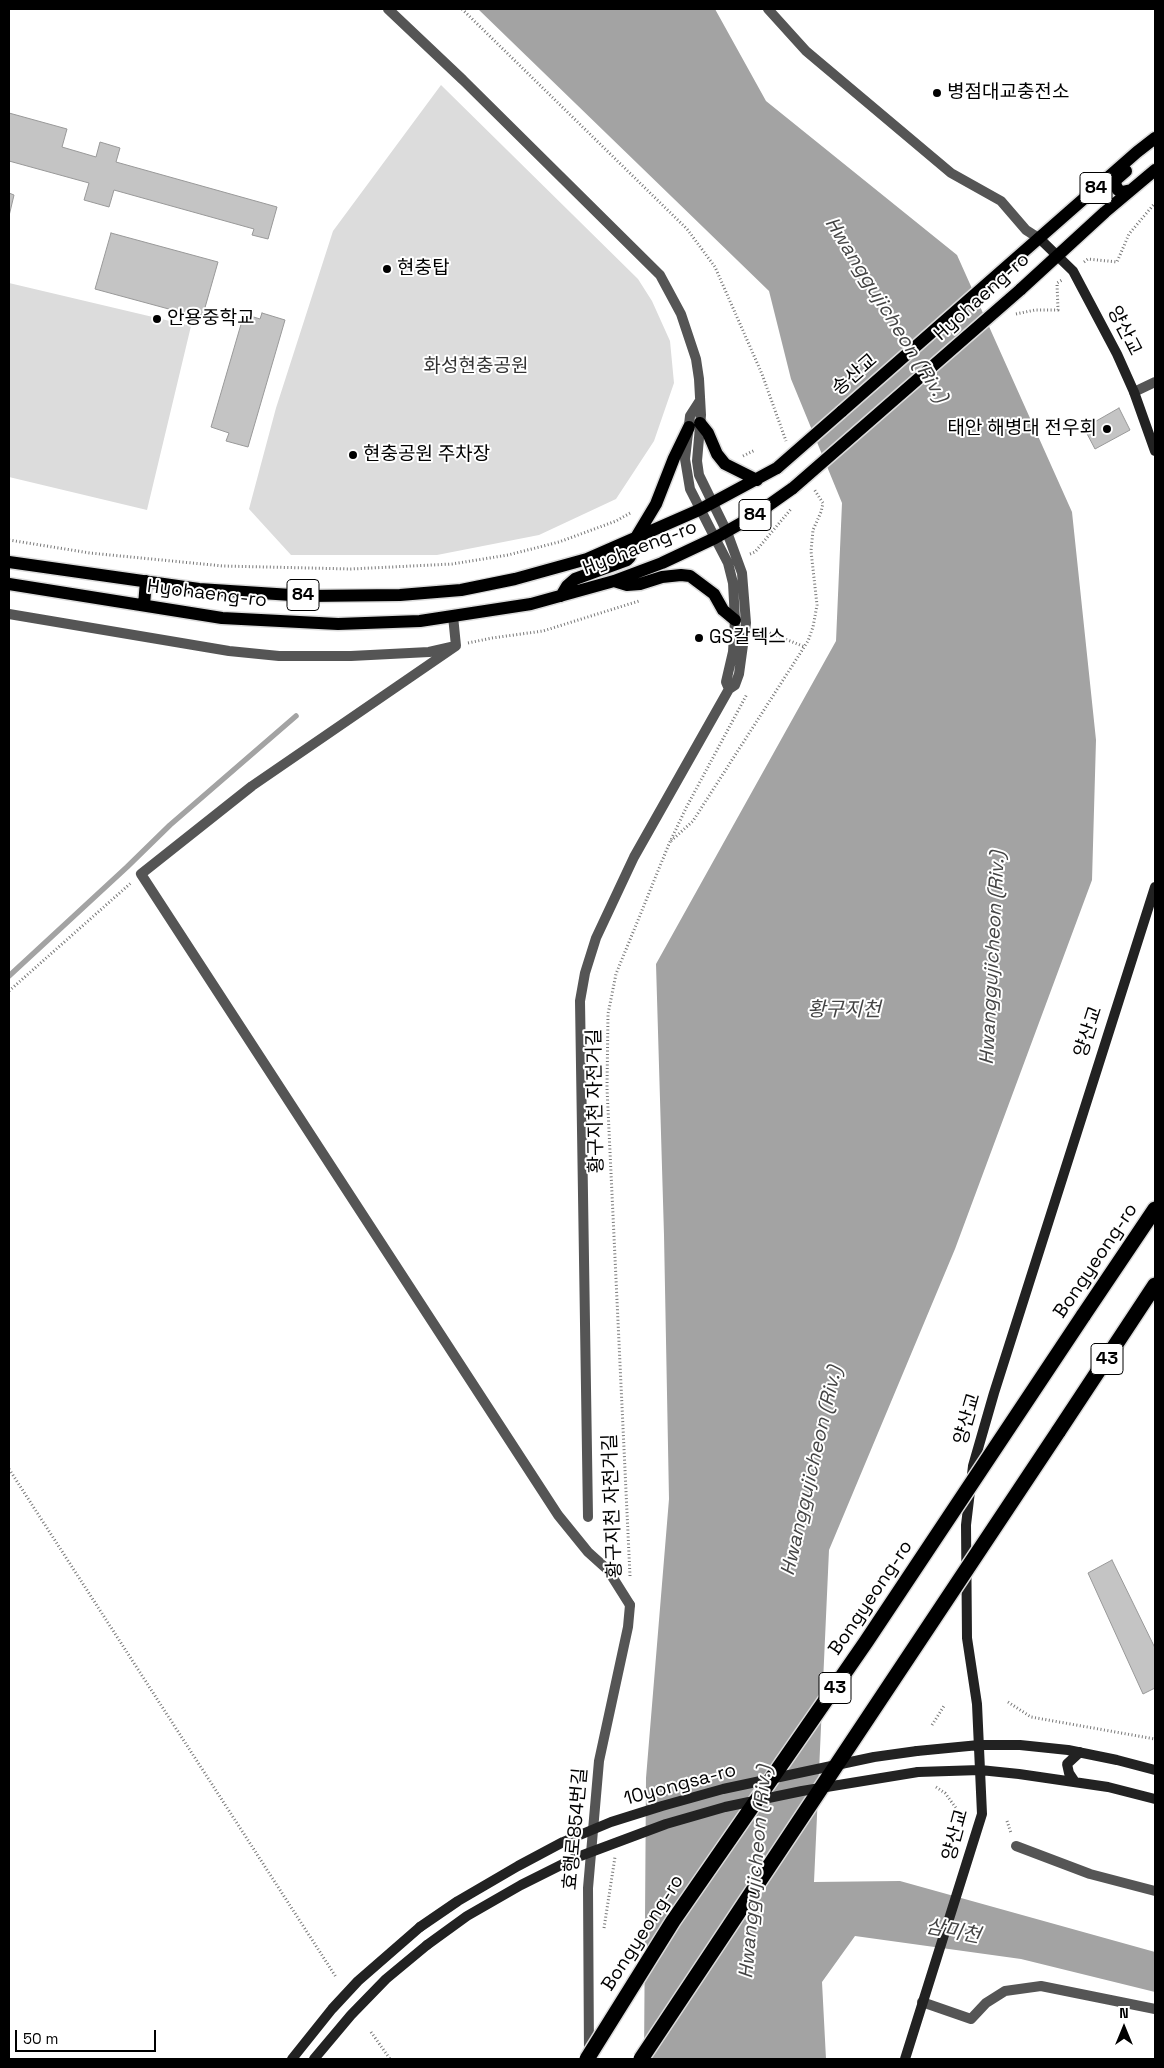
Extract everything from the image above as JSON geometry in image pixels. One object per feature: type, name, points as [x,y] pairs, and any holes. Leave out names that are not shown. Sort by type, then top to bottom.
[{"type":"highway","name":"Bongyeong-ro","points":[[588,2059],[673,1921],[866,1642],[1155,1209]]},
{"type":"highway","name":"43","points":[[641,2059],[1155,1285]]},
{"type":"main road","name":"Hyohaeng-ro","points":[[1002,270],[1155,139]]},
{"type":"main road","points":[[1131,190],[1122,192],[1118,190],[1116,181],[1154,148],[1155,139]]},
{"type":"main road","name":"Hyohaeng-ro","points":[[9,584],[222,618],[338,624],[420,621],[531,604],[614,581],[662,563],[727,532],[792,488],[1155,170]]},
{"type":"main road","name":"송산교","points":[[777,468],[1002,270]]},
{"type":"main road","points":[[635,539],[656,504],[674,458],[694,425],[708,433],[717,454],[725,464],[757,480]]},
{"type":"main road","name":"Hyohaeng-ro","points":[[9,562],[199,589],[307,596],[400,595],[461,590],[514,579],[587,559],[712,504],[777,468]]},
{"type":"main road","points":[[561,596],[567,586],[575,579],[627,560],[630,557],[630,551],[619,546]]},
{"type":"main road","points":[[614,581],[627,585],[640,584],[662,577],[690,576],[714,594],[723,610],[740,622]]},
{"type":"main road","points":[[144,605],[146,581]]},
{"type":"street","points":[[388,9],[463,80],[660,275],[681,314],[696,359],[699,379],[699,402],[686,466],[690,489],[699,510],[728,563],[740,622]]},
{"type":"street","points":[[768,9],[806,51],[951,172],[1001,201],[1026,230],[1040,239]]},
{"type":"street","name":"양산교","points":[[1040,239],[1073,271],[1117,354],[1134,392],[1155,451]]},
{"type":"street","points":[[1134,392],[1155,382]]},
{"type":"street","points":[[588,1517],[581,992],[596,938],[634,857],[729,689],[726,682],[740,622],[742,572],[727,532],[699,475],[694,425]]},
{"type":"street","points":[[9,614],[228,651],[279,656],[351,656],[429,652],[456,646]]},
{"type":"street","points":[[453,616],[456,646]]},
{"type":"street","points":[[456,646],[252,786],[141,874],[558,1515],[588,1552],[608,1570],[630,1604]]},
{"type":"street","name":"양산교","points":[[905,2059],[982,1814],[977,1704],[967,1638],[966,1525],[973,1466],[1006,1355],[1155,887]]},
{"type":"street","name":"효행로854번길","points":[[588,2059],[588,1888],[599,1761],[628,1627],[630,1604]]},
{"type":"street","name":"10yongsa-ro","points":[[292,2059],[332,2009],[358,1981],[420,1927],[458,1901],[504,1874],[563,1842],[612,1822],[723,1789],[874,1757],[979,1745],[1020,1745],[1080,1752],[1155,1770]]},
{"type":"street","points":[[1075,1782],[1069,1773],[1067,1764],[1080,1752]]},
{"type":"street","name":"10yongsa-ro","points":[[314,2059],[351,2014],[386,1979],[427,1945],[467,1916],[520,1885],[575,1858],[666,1824],[725,1807],[802,1791],[918,1772],[980,1770],[1108,1787],[1155,1799]]},
{"type":"street","points":[[1016,1846],[1090,1874],[1155,1891]]},
{"type":"street","points":[[922,2002],[971,2019],[986,2003],[1005,1991],[1040,1986],[1155,2009]]},
{"type":"path","points":[[1088,259],[1117,262],[1129,234],[1155,203]]},
{"type":"path","points":[[1012,316],[1034,310],[1058,310],[1057,283]]},
{"type":"path","points":[[9,540],[90,553],[223,566],[360,568],[452,564],[508,555],[559,542],[616,521],[634,511]]},
{"type":"path","points":[[740,622],[805,646]]},
{"type":"path","points":[[759,638],[760,629]]},
{"type":"path","name":"황구지천 자전거길","points":[[630,1604],[630,1543],[607,1088],[608,1014],[616,974],[666,851],[686,808],[747,696],[749,688]]},
{"type":"path","points":[[9,991],[141,874]]},
{"type":"path","points":[[9,1469],[336,1977]]},
{"type":"path","points":[[1008,1702],[1031,1717],[1155,1739]]},
{"type":"path","points":[[932,1725],[944,1706]]},
{"type":"path","points":[[929,1786],[936,1787],[945,1792],[956,1808]]},
{"type":"path","points":[[371,2032],[390,2059]]},
{"type":"green space","name":"화성현충공원","points":[[441,85],[638,279],[652,301],[670,341],[674,383],[654,441],[616,499],[539,535],[437,555],[291,555],[249,509],[276,408],[333,231]]},
{"type":"green space","points":[[9,283],[191,326],[147,510],[9,477]]},
{"type":"water","name":"황구지천","points":[[478,9],[715,9],[766,101],[957,255],[1072,512],[1096,740],[1092,880],[955,1249],[829,1550],[814,1882],[900,1881],[1155,1952],[1155,1992],[1021,1959],[855,1936],[822,1982],[826,2059],[644,2059],[646,1778],[669,1499],[656,964],[836,641],[842,503],[791,379],[769,291]]},
{"type":"building","points":[[9,113],[67,129],[62,147],[96,157],[100,142],[120,148],[116,162],[277,207],[268,239],[252,235],[254,229],[114,190],[109,207],[84,200],[89,183],[9,161]]},
{"type":"building","points":[[9,193],[14,195],[9,216]]},
{"type":"building","points":[[111,233],[218,262],[202,318],[95,289]]},
{"type":"building","points":[[262,313],[285,320],[248,447],[226,441],[229,433],[211,427],[244,314],[260,319]]},
{"type":"building","name":"태안 해병대 전우회","points":[[1119,408],[1130,430],[1095,449],[1084,428]]},
{"type":"building","points":[[1112,1560],[1155,1648],[1155,1688],[1143,1694],[1088,1573]]},
{"type":"waterway","points":[[9,976],[170,825],[296,716]]},
{"type":"place","name":"병점대교충전소","points":[[937,93]]},
{"type":"place","name":"현충탑","points":[[387,269]]},
{"type":"place","name":"안용중학교","points":[[157,319]]},
{"type":"place","name":"태안 해병대 전우회","points":[[1107,429]]},
{"type":"place","name":"현충공원 주차장","points":[[353,455]]},
{"type":"place","name":"GS칼텍스","points":[[699,638]]},
{"type":"water label","name":"Hwanggujicheon (Riv.)","points":[[886,310]]},
{"type":"water label","name":"Hwanggujicheon (Riv.)","points":[[993,958]]},
{"type":"water label","name":"Hwanggujicheon (Riv.)","points":[[812,1471]]},
{"type":"water label","name":"Hwanggujicheon (Riv.)","points":[[756,1872]]},
{"type":"water label","name":"삼미천","points":[[953,1932]]}]
